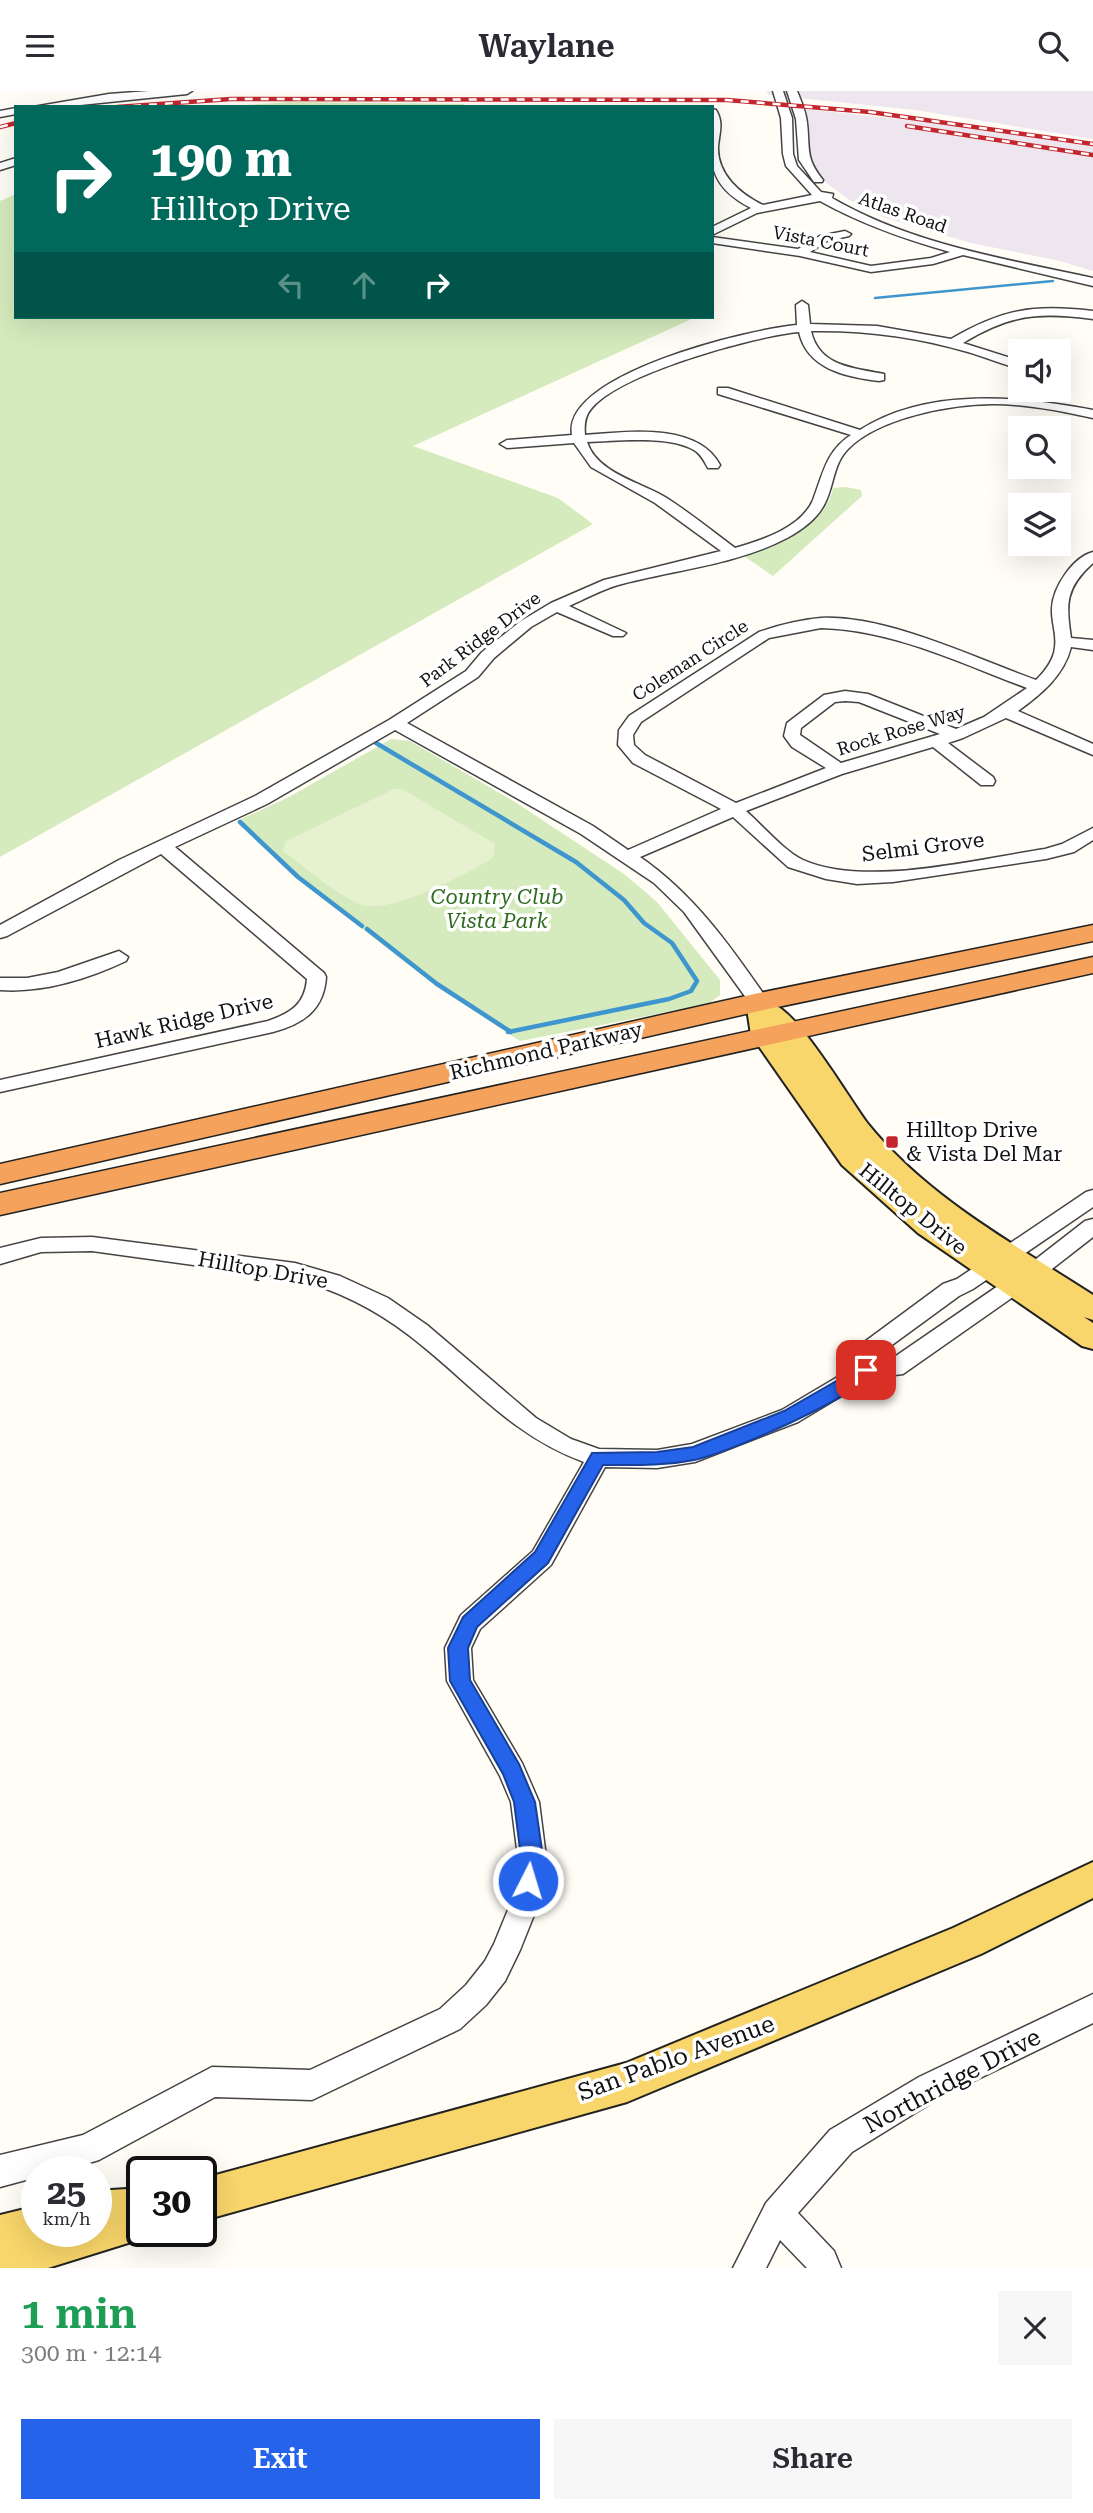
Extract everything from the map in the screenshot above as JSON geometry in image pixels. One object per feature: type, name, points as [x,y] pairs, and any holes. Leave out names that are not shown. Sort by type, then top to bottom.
[{"type":"highway","name":"Richmond Parkway","points":[[0,1174],[759,1002],[1093,933]]},
{"type":"highway","name":"Richmond Parkway","points":[[0,1204],[1093,965]]},
{"type":"main road","name":"Hilltop Drive","points":[[759,1002],[852,1159],[898,1202],[1024,1277],[1093,1309]]},
{"type":"main road","name":"Hilltop Drive","points":[[1024,1277],[1093,1338]]},
{"type":"main road","name":"San Pablo Avenue","points":[[217,2196],[627,2082],[967,1941],[1093,1878]]},
{"type":"main road","points":[[0,2261],[126,2225]]},
{"type":"main road","points":[[0,2236],[21,2231]]},
{"type":"street","points":[[51,105],[120,95],[187,91]]},
{"type":"street","name":"Atlas Road","points":[[778,91],[788,125],[785,151],[789,162],[797,175],[821,197],[875,224],[964,251],[1093,282]]},
{"type":"street","name":"Atlas Road","points":[[792,91],[803,125],[801,151],[804,161],[812,174],[835,195],[873,215],[926,234],[1093,275]]},
{"type":"street","points":[[714,115],[717,120],[714,143]]},
{"type":"street","points":[[714,157],[717,176],[740,197],[761,208]]},
{"type":"street","points":[[714,231],[761,208],[835,195]]},
{"type":"street","points":[[800,253],[824,238],[845,234]]},
{"type":"street","name":"Vista Court","points":[[714,240],[800,253],[871,269],[933,261],[964,251]]},
{"type":"street","points":[[802,305],[808,343],[819,357],[839,369],[879,377]]},
{"type":"street","points":[[952,344],[985,325],[1009,317],[1054,312],[1093,315]]},
{"type":"street","points":[[733,553],[661,501],[599,465],[583,450],[576,426],[582,410],[610,387],[724,340],[804,327],[880,330],[952,344],[1008,361]]},
{"type":"street","points":[[723,391],[860,433]]},
{"type":"street","name":"Park Ridge Drive","points":[[0,932],[163,846],[261,800],[395,723],[472,674],[488,655],[526,624],[556,606],[609,583],[765,544],[790,531],[808,517],[819,502],[832,460],[842,447],[860,433],[904,414],[961,403],[1008,399]]},
{"type":"street","name":"Park Ridge Drive","points":[[1058,402],[1093,414]]},
{"type":"street","points":[[507,444],[672,439],[704,451],[713,465]]},
{"type":"street","points":[[1093,556],[1068,582],[1060,598],[1058,617],[1064,642],[1093,645]]},
{"type":"street","points":[[556,606],[618,633]]},
{"type":"street","name":"Coleman Circle","points":[[734,809],[639,759],[626,750],[623,740],[625,730],[635,719],[764,635],[782,629],[821,623],[871,627],[1039,687]]},
{"type":"street","name":"Rock Rose Way","points":[[628,856],[734,809],[840,769],[938,743],[1007,712],[1039,687],[1060,659],[1064,642]]},
{"type":"street","points":[[840,769],[798,743],[792,736],[793,726],[830,698],[862,698],[957,735]]},
{"type":"street","points":[[1007,712],[1093,750]]},
{"type":"street","name":"Hilltop Drive","points":[[395,723],[486,772],[628,856],[660,879],[691,908],[759,1002]]},
{"type":"street","points":[[938,743],[987,781]]},
{"type":"street","name":"Selmi Grove","points":[[734,809],[794,863],[857,879],[893,877],[1046,854],[1068,848],[1093,833]]},
{"type":"street","name":"Hawk Ridge Drive","points":[[0,1086],[273,1026],[305,1012],[314,1002],[317,977],[163,846]]},
{"type":"street","points":[[0,984],[24,984],[101,967],[119,957]]},
{"type":"street","points":[[1093,1197],[965,1285],[951,1290],[871,1349],[866,1370],[895,1368],[1093,1226]]},
{"type":"street","name":"Hilltop Drive","points":[[0,1255],[41,1245],[92,1244],[295,1272],[332,1281],[380,1304],[419,1331],[528,1424],[563,1445],[598,1458],[657,1459],[695,1453],[790,1416],[849,1383],[866,1370]]},
{"type":"street","points":[[0,2171],[88,2150],[212,2082],[312,2085],[450,2019],[476,1995],[495,1971],[520,1916],[532,1857],[525,1802],[512,1771],[460,1681],[458,1648],[470,1622],[542,1558],[598,1458]]},
{"type":"street","name":"Northridge Drive","points":[[749,2268],[777,2214],[841,2141],[930,2087],[1093,2008]]},
{"type":"street","points":[[777,2214],[823,2262],[825,2268]]},
{"type":"shaded area","points":[[767,91],[1093,91],[1093,139],[915,110],[768,95]]},
{"type":"shaded area","points":[[804,109],[939,123],[1093,146],[1093,271],[1060,261],[971,243],[885,218],[851,201],[825,182],[809,162]]},
{"type":"green space","points":[[289,102],[465,105],[245,105]]},
{"type":"green space","points":[[14,195],[14,319],[692,319],[413,446],[558,498],[593,524],[0,857],[0,201]]},
{"type":"green space","points":[[833,488],[861,490],[862,496],[773,576],[744,556],[744,550],[771,546],[799,533],[821,513]]},
{"type":"green space","name":"Country Club Vista Park","points":[[391,739],[410,741],[515,802],[624,874],[657,902],[720,980],[720,995],[708,1004],[520,1041],[436,986],[295,877],[237,821],[289,797]]},
{"type":"green space","points":[[394,789],[402,789],[495,844],[493,858],[465,874],[407,899],[372,906],[359,904],[339,893],[283,851],[286,841]]},
{"type":"waterway","points":[[875,298],[1053,281]]},
{"type":"waterway","points":[[376,743],[576,862],[624,900],[644,923],[672,943],[697,981],[691,991],[669,999],[510,1032]]},
{"type":"waterway","points":[[240,822],[298,877],[362,926]]},
{"type":"waterway","points":[[367,929],[437,984],[510,1032]]},
{"type":"railway","points":[[146,105],[231,99],[727,100],[870,112],[1093,144]]},
{"type":"railway","points":[[0,127],[14,124]]},
{"type":"railway","points":[[907,126],[1093,155]]},
{"type":"place","name":"Hilltop Drive & Vista Del Mar","points":[[892,1142]]},
{"type":"route","points":[[528,1881],[532,1857],[525,1802],[512,1771],[460,1681],[458,1648],[470,1622],[542,1558],[598,1458],[657,1459],[695,1453],[790,1416],[849,1383],[866,1370]]}]
